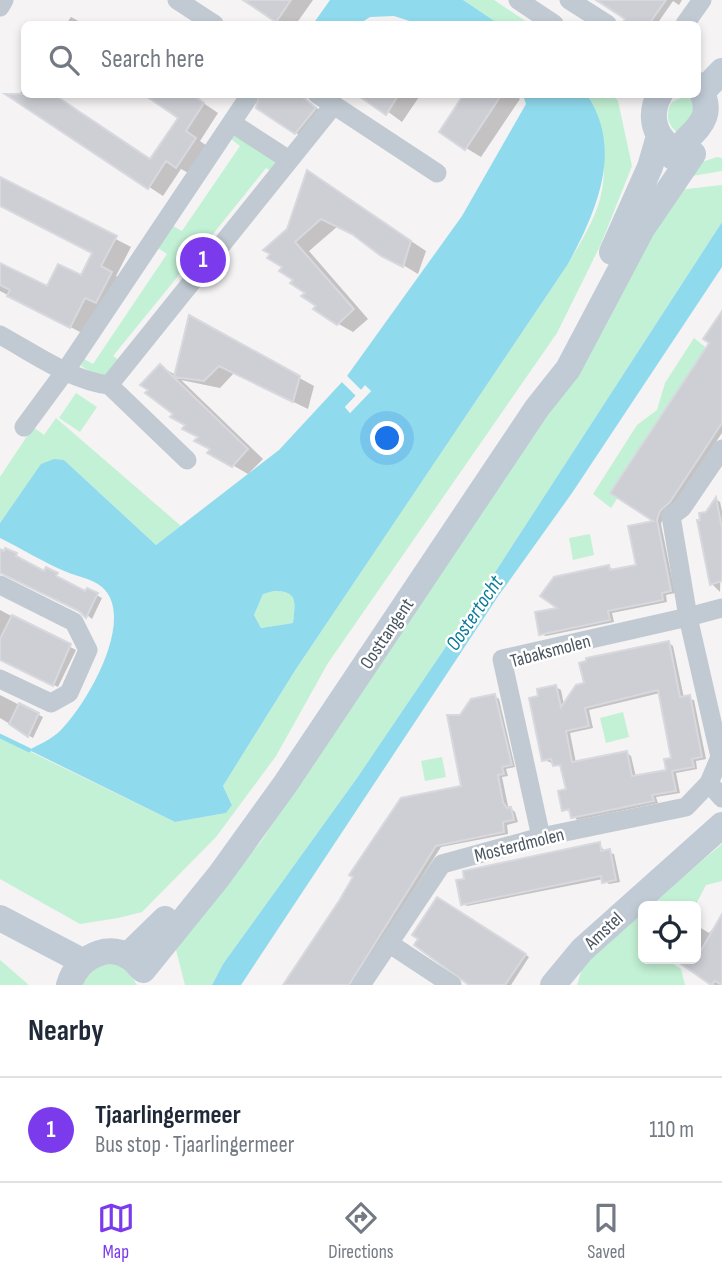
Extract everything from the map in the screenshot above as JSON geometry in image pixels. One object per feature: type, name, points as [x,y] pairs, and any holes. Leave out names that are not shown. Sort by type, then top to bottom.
[{"type":"main road","points":[[653,98],[655,126],[676,147],[709,149],[719,126],[708,82]]},
{"type":"main road","name":"Oosttangent","points":[[139,970],[212,871],[232,855],[286,783],[537,408],[568,369],[642,229],[651,199],[676,147]]},
{"type":"main road","name":"Oosttangent","points":[[537,408],[629,214],[676,147]]},
{"type":"main road","name":"Amstel","points":[[553,985],[590,942],[722,825]]},
{"type":"main road","points":[[0,918],[74,976]]},
{"type":"main road","points":[[0,928],[74,976]]},
{"type":"main road","points":[[74,976],[103,951],[139,970]]},
{"type":"street","points":[[0,7],[4,0]]},
{"type":"street","points":[[177,0],[209,21]]},
{"type":"street","points":[[518,0],[550,21]]},
{"type":"street","points":[[569,0],[602,21]]},
{"type":"street","points":[[687,21],[702,0]]},
{"type":"street","points":[[24,427],[66,370],[248,98]]},
{"type":"street","points":[[109,385],[289,160],[325,100],[437,173]]},
{"type":"street","points":[[232,123],[289,160]]},
{"type":"street","points":[[0,335],[66,370],[98,384],[109,385],[187,460]]},
{"type":"street","points":[[716,791],[720,757],[688,617],[671,516],[682,508],[722,449]]},
{"type":"street","points":[[0,585],[74,622],[88,650],[69,693],[51,703],[0,679]]},
{"type":"street","points":[[688,617],[722,608]]},
{"type":"street","name":"Tabaksmolen","points":[[541,836],[502,659],[688,617]]},
{"type":"street","name":"Mosterdmolen","points":[[361,985],[442,864],[541,836],[686,807],[716,791]]},
{"type":"street","points":[[390,944],[452,985]]},
{"type":"green space","points":[[463,0],[494,0],[526,21],[494,21]]},
{"type":"green space","points":[[589,98],[616,98],[618,101],[632,166],[601,244],[557,333],[328,663],[276,756],[216,837],[142,912],[118,918],[80,924],[0,879],[0,737],[175,822],[226,813],[232,804],[223,786],[296,669],[568,264],[588,228],[600,200],[604,167],[600,127]]},
{"type":"green space","points":[[687,98],[699,106],[679,134],[670,124],[668,115],[672,102]]},
{"type":"green space","points":[[236,132],[283,163],[275,173],[266,168],[201,249],[209,255],[196,271],[187,265],[113,356],[122,362],[105,380],[81,366],[84,359],[93,364],[167,254],[158,248],[173,226],[182,231],[240,146],[231,139]]},
{"type":"green space","points":[[722,158],[722,171],[686,177],[696,164]]},
{"type":"green space","points":[[722,185],[722,222],[470,611],[357,778],[223,964],[212,985],[185,985],[174,942],[260,843],[402,629],[678,190]]},
{"type":"green space","points":[[694,338],[710,355],[611,508],[593,494],[637,425],[657,410],[665,383]]},
{"type":"green space","points":[[76,393],[97,407],[80,432],[59,418]]},
{"type":"green space","points":[[56,418],[181,526],[156,545],[64,460],[41,465],[0,523],[0,477],[33,427],[44,435]]},
{"type":"green space","points":[[590,534],[594,555],[573,560],[569,538]]},
{"type":"green space","points":[[274,591],[292,596],[293,623],[261,628],[254,615],[263,594]]},
{"type":"green space","points":[[623,712],[629,737],[606,743],[600,718]]},
{"type":"green space","points":[[442,757],[446,777],[425,781],[421,761]]},
{"type":"green space","points":[[722,844],[722,881],[706,885],[698,901],[654,901]]},
{"type":"green space","points":[[638,915],[638,964],[674,964],[681,969],[685,985],[577,985],[583,966]]},
{"type":"green space","points":[[0,960],[29,985],[0,985]]},
{"type":"green space","points":[[117,964],[128,970],[137,985],[81,985],[98,965]]},
{"type":"water","points":[[330,0],[463,0],[494,21],[410,21],[394,16],[370,17],[364,21],[315,21]]},
{"type":"water","points":[[524,98],[589,98],[598,116],[604,137],[605,159],[596,202],[568,264],[296,669],[223,786],[232,805],[226,813],[175,822],[29,750],[57,733],[72,718],[95,682],[111,639],[114,619],[111,601],[98,584],[54,566],[0,538],[0,523],[41,464],[54,459],[64,460],[156,545],[279,450],[342,382],[356,396],[345,407],[350,413],[371,391],[365,386],[361,390],[347,376],[462,216],[526,104]],"holes":[[[274,591],[288,593],[294,600],[293,623],[261,628],[254,615],[263,594]]]},
{"type":"water","name":"Oostertocht","points":[[722,222],[722,267],[572,493],[499,595],[241,985],[212,985],[223,964],[357,778],[470,611]]},
{"type":"pier","points":[[347,376],[361,390],[365,385],[371,391],[350,413],[345,407],[356,395],[342,382],[344,379]],"holes":[[[344,379],[359,393],[366,391],[350,408],[359,395]]]},
{"type":"building","points":[[243,0],[291,0],[274,21]]},
{"type":"building","points":[[596,0],[666,0],[651,21],[624,21],[625,19]]},
{"type":"building","points":[[5,94],[21,94],[21,98],[59,98],[150,159],[178,118],[149,98],[197,98],[204,103],[186,131],[196,138],[176,168],[166,161],[148,189]]},
{"type":"building","points":[[258,98],[304,98],[316,108],[295,134],[256,108]]},
{"type":"building","points":[[362,98],[397,98],[386,115]]},
{"type":"building","points":[[461,98],[499,98],[465,150],[439,132]]},
{"type":"building","points":[[307,170],[411,241],[403,267],[381,256],[352,234],[321,219],[295,242],[354,309],[337,325],[313,309],[316,306],[301,296],[305,293],[290,283],[293,280],[279,271],[282,267],[267,258],[270,254],[263,250],[287,229]]},
{"type":"building","points":[[0,177],[117,236],[101,266],[112,272],[96,303],[85,298],[70,328],[7,296],[10,290],[0,285],[0,263],[47,286],[58,264],[81,275],[92,253],[0,206]]},
{"type":"building","points":[[722,311],[722,423],[670,502],[660,511],[657,520],[671,591],[662,593],[663,600],[608,611],[610,620],[539,635],[535,612],[557,608],[540,596],[554,577],[609,565],[610,570],[636,565],[628,526],[653,521],[610,493],[709,343],[703,339]]},
{"type":"building","points":[[189,315],[300,376],[293,402],[219,366],[204,381],[174,377]]},
{"type":"building","points":[[160,364],[248,449],[232,467],[207,453],[210,449],[194,441],[198,437],[182,429],[185,425],[170,417],[173,414],[145,393],[148,390],[140,385]]},
{"type":"building","points":[[716,497],[722,529],[722,581],[710,585],[697,520],[700,520],[699,513],[706,512]]},
{"type":"building","points":[[5,548],[44,571],[46,567],[58,573],[56,576],[85,591],[87,588],[98,593],[86,618],[79,611],[0,573],[0,549],[4,551]]},
{"type":"building","points":[[12,615],[71,644],[53,686],[0,660],[0,639]]},
{"type":"building","points":[[669,641],[680,697],[690,695],[702,757],[692,759],[694,767],[672,771],[676,791],[652,795],[654,801],[571,818],[569,809],[562,811],[558,791],[566,789],[560,765],[553,766],[551,759],[542,761],[529,698],[538,696],[537,689],[556,685],[561,707],[576,685],[584,683],[579,663],[586,661],[586,658]],"holes":[[[658,690],[671,758],[664,759],[666,770],[632,776],[627,751],[572,762],[566,731],[589,726],[585,708]]]},
{"type":"building","points":[[495,694],[512,765],[502,767],[504,774],[498,775],[503,802],[507,808],[511,807],[514,820],[503,822],[504,832],[436,846],[349,985],[283,985],[339,901],[353,877],[349,875],[401,798],[461,786],[447,715],[460,715],[471,699]]},
{"type":"building","points":[[19,703],[39,713],[28,737],[9,724]]},
{"type":"building","points":[[600,842],[601,851],[610,849],[616,880],[602,883],[601,876],[461,905],[456,880],[464,879],[463,871]]},
{"type":"building","points":[[437,897],[526,954],[505,985],[469,985],[414,945],[418,939],[412,935]]},
{"type":"building","points":[[722,914],[722,985],[715,981],[711,985],[681,964],[701,964],[701,950]]},
{"type":"waterway","points":[[0,736],[29,750]]},
{"type":"place","name":"Tjaarlingermeer","points":[[203,260]]}]
